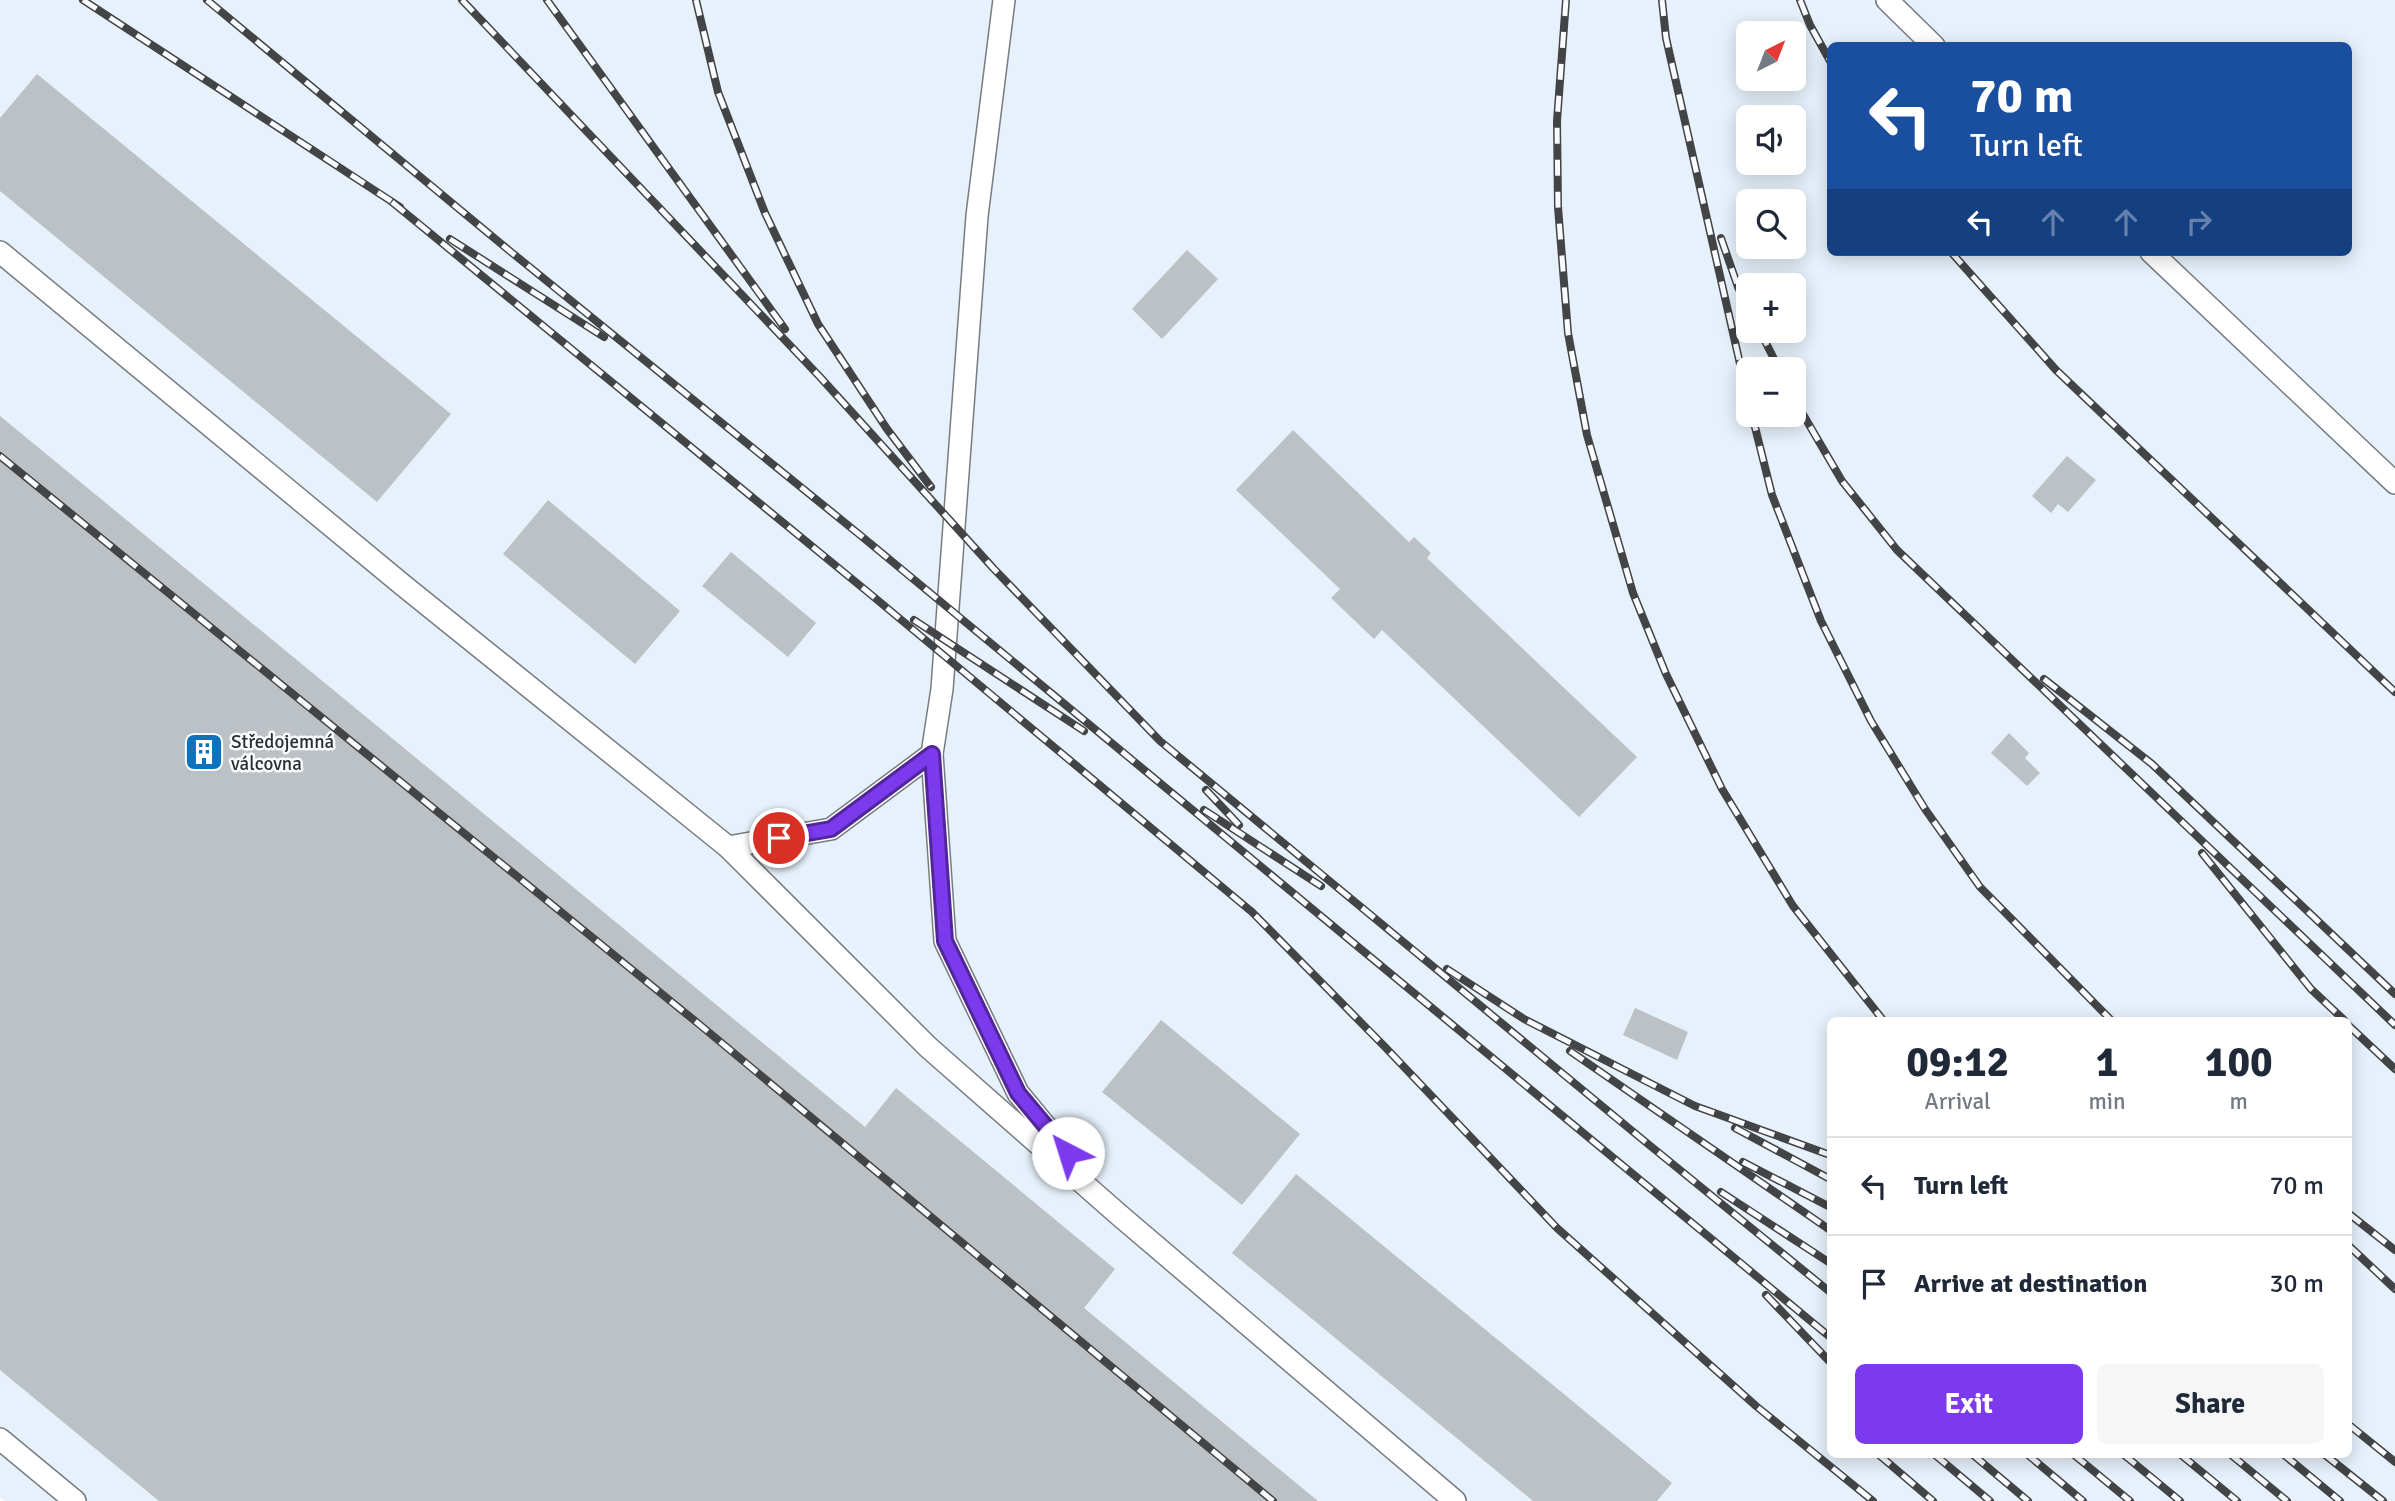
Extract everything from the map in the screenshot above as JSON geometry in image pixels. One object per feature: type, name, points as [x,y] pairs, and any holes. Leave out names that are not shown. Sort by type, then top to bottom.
[{"type":"lane","points":[[1004,0],[977,216],[942,689],[932,754],[945,941],[1018,1093],[1118,1214]]},
{"type":"lane","points":[[1886,0],[1930,42]]},
{"type":"lane","points":[[0,252],[415,594],[728,847],[928,1046],[1118,1214],[1455,1501]]},
{"type":"lane","points":[[2155,256],[2395,483]]},
{"type":"lane","points":[[728,847],[831,829],[932,754]]},
{"type":"lane","points":[[0,1439],[75,1501]]},
{"type":"shaded area","points":[[0,0],[2395,0],[2395,1501],[5,1501],[0,1497]]},
{"type":"building","points":[[37,74],[451,414],[377,502],[0,191],[0,118]]},
{"type":"building","points":[[1187,250],[1218,279],[1162,339],[1132,309]]},
{"type":"building","name":"Středojemná válcovna","points":[[0,416],[865,1127],[896,1088],[1115,1269],[1084,1308],[1318,1501],[159,1501],[0,1370]]},
{"type":"building","points":[[1293,430],[1409,542],[1414,537],[1431,553],[1427,558],[1637,757],[1579,817],[1382,630],[1374,639],[1331,598],[1340,589],[1236,490]]},
{"type":"building","points":[[2067,456],[2096,480],[2068,512],[2058,504],[2051,513],[2032,496]]},
{"type":"building","points":[[548,500],[680,611],[635,664],[503,554]]},
{"type":"building","points":[[731,552],[816,623],[788,657],[702,586]]},
{"type":"building","points":[[2009,733],[2029,753],[2025,758],[2040,773],[2027,786],[1991,753]]},
{"type":"building","points":[[1635,1008],[1688,1032],[1677,1060],[1623,1035]]},
{"type":"building","points":[[1161,1020],[1300,1134],[1242,1205],[1102,1092]]},
{"type":"building","points":[[1296,1174],[1672,1483],[1657,1501],[1533,1501],[1232,1253]]},
{"type":"railway","points":[[83,0],[400,207]]},
{"type":"railway","points":[[207,0],[511,252],[860,535],[1827,1335]]},
{"type":"railway","points":[[462,0],[820,377],[994,569],[1160,741],[1827,1290]]},
{"type":"railway","points":[[547,0],[785,329]]},
{"type":"railway","points":[[696,0],[718,92],[765,213],[818,324],[887,429],[931,487]]},
{"type":"railway","points":[[1566,0],[1557,121],[1558,207],[1568,333],[1587,435],[1633,593],[1666,674],[1722,789],[1793,906],[1881,1017]]},
{"type":"railway","points":[[1662,0],[1666,38],[1738,357]]},
{"type":"railway","points":[[1800,0],[1827,56]]},
{"type":"railway","points":[[392,202],[869,593],[1252,912],[1557,1228],[1756,1406],[1873,1501]]},
{"type":"railway","points":[[1721,238],[1736,281]]},
{"type":"railway","points":[[450,239],[604,337]]},
{"type":"railway","points":[[1955,256],[2056,370],[2395,692]]},
{"type":"railway","points":[[1766,343],[1773,357]]},
{"type":"railway","points":[[1806,420],[1842,481],[1897,550],[2395,1025]]},
{"type":"railway","points":[[1755,427],[1772,495],[1821,621],[1871,721],[1925,809],[1980,887],[2108,1017]]},
{"type":"railway","points":[[0,456],[700,1025],[1273,1501]]},
{"type":"railway","points":[[914,620],[1084,731]]},
{"type":"railway","points":[[2044,679],[2152,764],[2395,994]]},
{"type":"railway","points":[[1206,790],[1239,825]]},
{"type":"railway","points":[[1204,810],[1321,886]]},
{"type":"railway","points":[[2202,853],[2311,989],[2341,1017]]},
{"type":"railway","points":[[1447,969],[1524,1019],[1695,1106],[1827,1154]]},
{"type":"railway","points":[[2352,1029],[2395,1069]]},
{"type":"railway","points":[[1570,1051],[1827,1228]]},
{"type":"railway","points":[[1735,1128],[1827,1177]]},
{"type":"railway","points":[[1743,1162],[1827,1205]]},
{"type":"railway","points":[[1721,1192],[1827,1261]]},
{"type":"railway","points":[[2352,1216],[2395,1250]]},
{"type":"railway","points":[[2352,1249],[2395,1289]]},
{"type":"railway","points":[[1766,1295],[1827,1359]]},
{"type":"railway","points":[[2352,1427],[2395,1462]]},
{"type":"railway","points":[[1883,1458],[1933,1501]]},
{"type":"railway","points":[[1939,1458],[1990,1501]]},
{"type":"railway","points":[[1977,1458],[2028,1501]]},
{"type":"railway","points":[[2032,1458],[2083,1501]]},
{"type":"railway","points":[[2078,1458],[2130,1501]]},
{"type":"railway","points":[[2128,1458],[2180,1501]]},
{"type":"railway","points":[[2185,1458],[2237,1501]]},
{"type":"railway","points":[[2235,1458],[2287,1501]]},
{"type":"railway","points":[[2288,1458],[2340,1501]]},
{"type":"railway","points":[[2329,1458],[2383,1501]]},
{"type":"place","name":"Středojemná válcovna","points":[[204,752]]},
{"type":"route","points":[[779,838],[831,829],[932,754],[945,941],[1018,1093],[1068,1153]]}]
